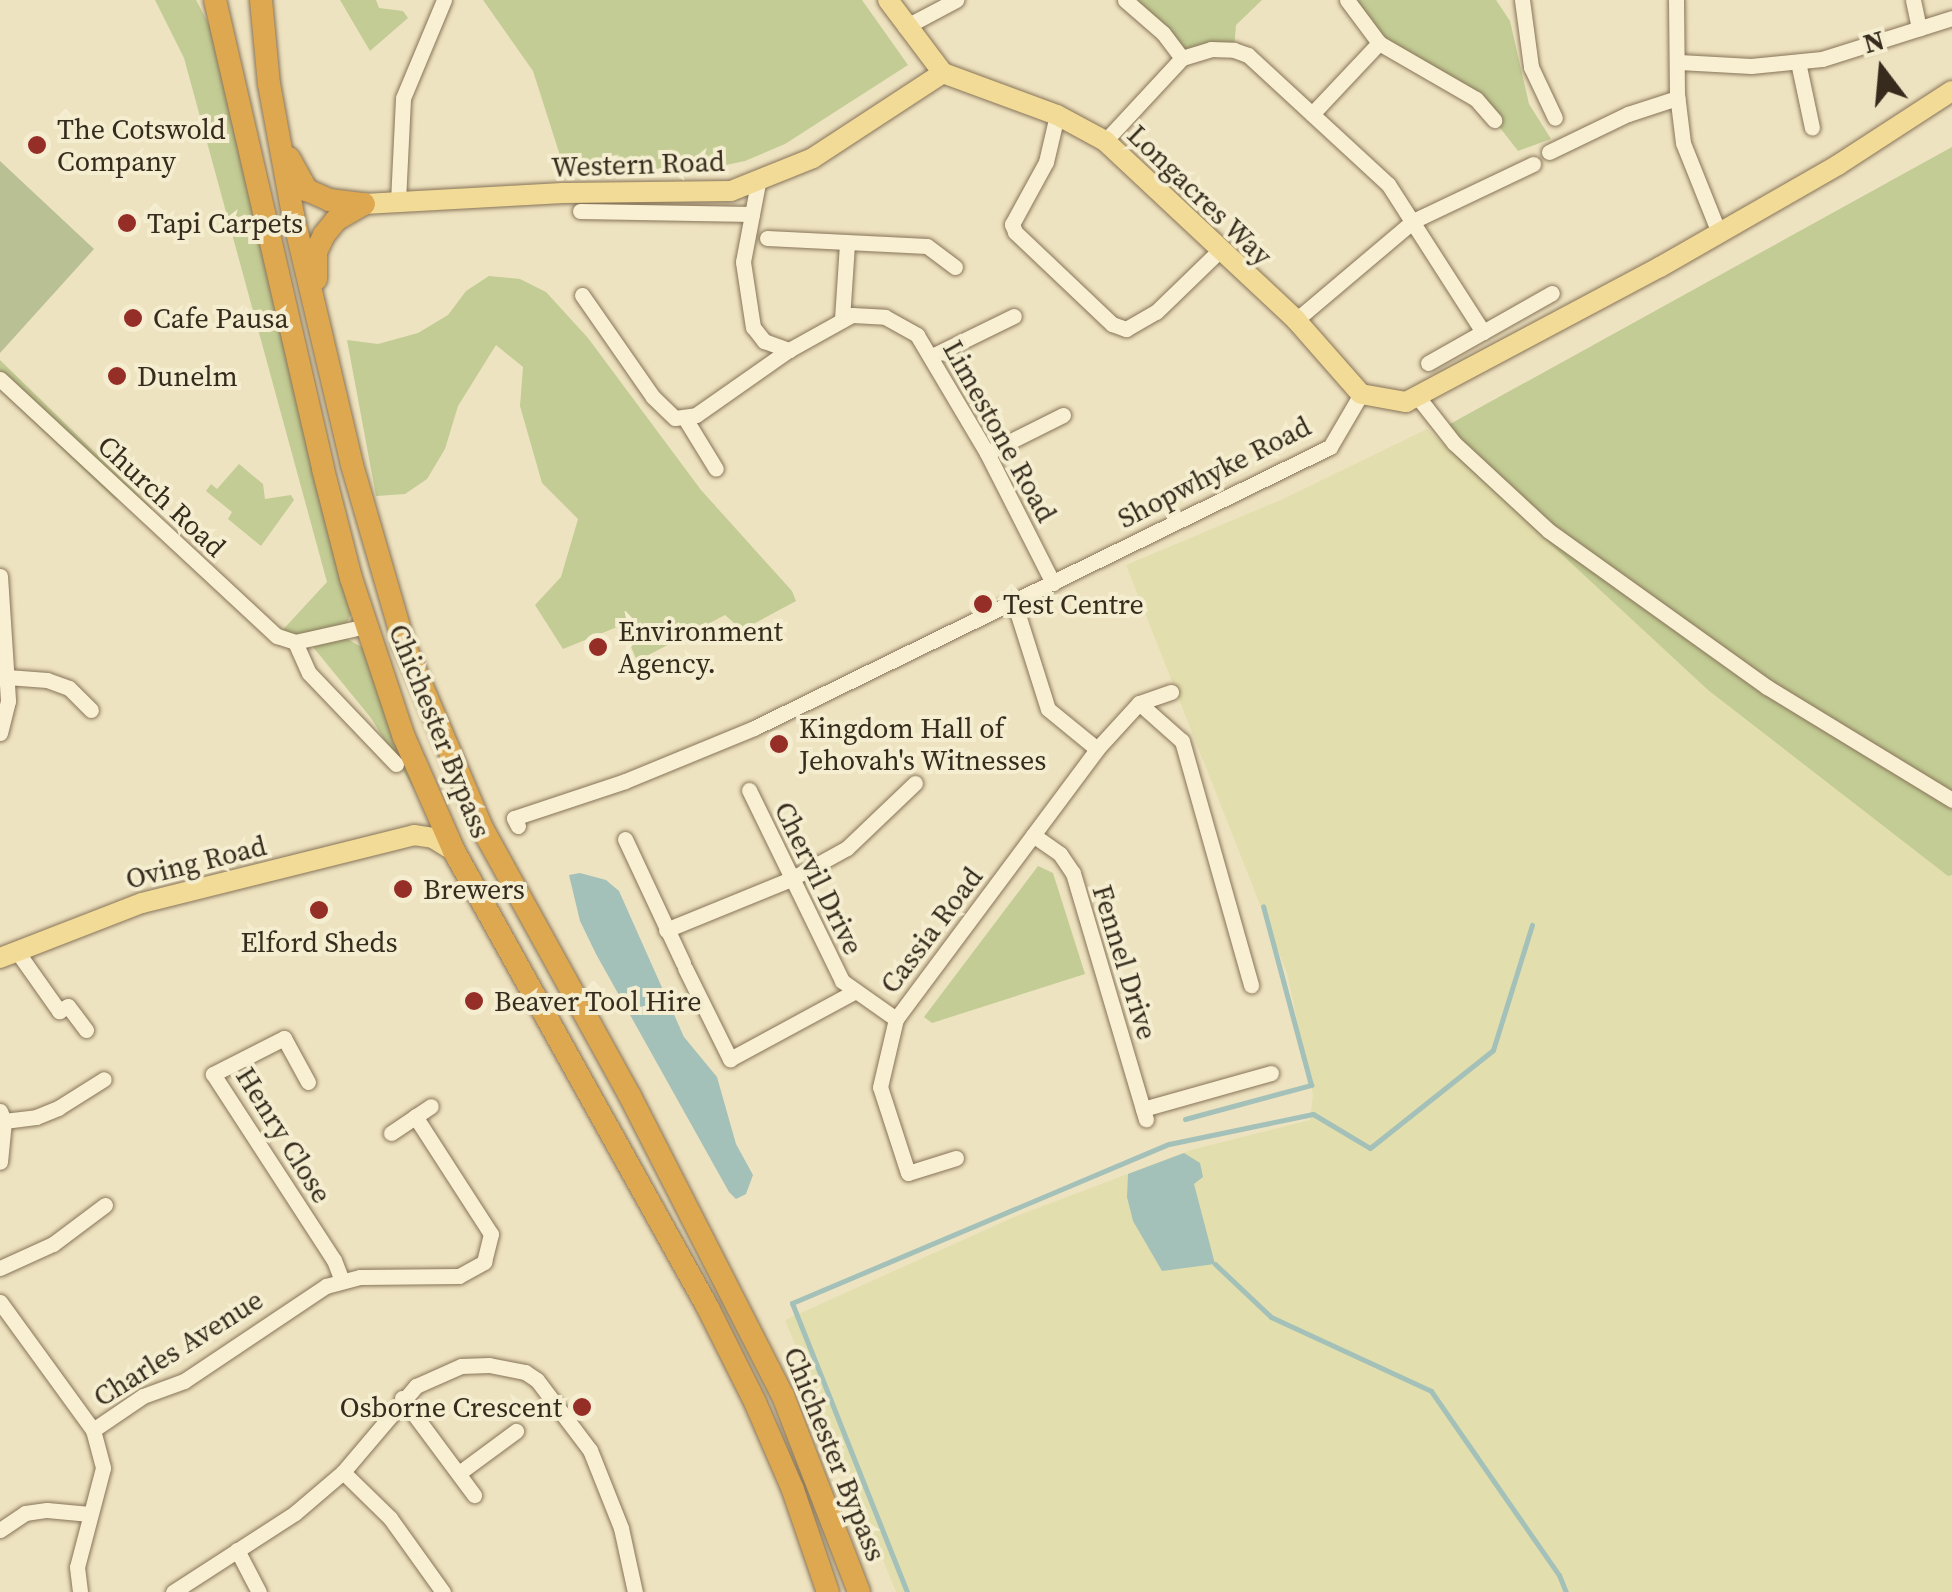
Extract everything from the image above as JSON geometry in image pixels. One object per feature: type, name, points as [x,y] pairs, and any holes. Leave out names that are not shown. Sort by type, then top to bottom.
[{"type":"highway","name":"Chichester Bypass","points":[[215,0],[322,468],[366,626],[427,793],[454,851],[708,1308],[793,1490],[828,1592]]},
{"type":"highway","name":"Chichester Bypass","points":[[260,0],[280,143],[315,312],[352,465],[404,644],[458,779],[735,1296],[783,1396],[858,1592]]},
{"type":"highway","points":[[280,143],[307,190],[329,200],[364,204]]},
{"type":"highway","points":[[315,312],[316,252],[336,220],[364,204]]},
{"type":"main road","points":[[888,0],[943,73]]},
{"type":"main road","name":"Western Road","points":[[364,204],[563,193],[731,191],[814,158],[943,73]]},
{"type":"main road","name":"Longacres Way","points":[[943,73],[1058,115],[1105,141],[1296,320],[1361,394]]},
{"type":"main road","points":[[1361,394],[1406,402],[1838,165],[1952,90]]},
{"type":"main road","points":[[411,836],[421,824],[427,793]]},
{"type":"main road","points":[[411,836],[434,838],[454,851]]},
{"type":"main road","name":"Oving Road","points":[[8,954],[158,898],[411,836]]},
{"type":"street","points":[[398,201],[403,98],[444,0]]},
{"type":"street","points":[[905,27],[956,0]]},
{"type":"street","points":[[1125,0],[1163,33],[1182,58]]},
{"type":"street","points":[[1347,0],[1379,43],[1476,100],[1494,120]]},
{"type":"street","points":[[1522,0],[1531,68],[1555,118]]},
{"type":"street","points":[[1676,0],[1680,62],[1677,98],[1684,150],[1719,232]]},
{"type":"street","points":[[1913,0],[1919,28]]},
{"type":"street","points":[[1680,62],[1720,66],[1798,62],[1849,53],[1952,18]]},
{"type":"street","points":[[1312,114],[1379,43]]},
{"type":"street","points":[[1105,141],[1182,58],[1211,49],[1248,55],[1388,184],[1483,332]]},
{"type":"street","points":[[1798,62],[1812,128]]},
{"type":"street","points":[[1549,152],[1615,120],[1677,98]]},
{"type":"street","points":[[1058,115],[1046,162],[1012,224],[1014,232],[1112,324],[1126,330],[1156,312],[1219,251]]},
{"type":"street","points":[[1296,320],[1413,221],[1532,164]]},
{"type":"street","points":[[758,183],[743,262],[746,304],[753,327],[764,341],[789,350]]},
{"type":"street","points":[[580,211],[752,214]]},
{"type":"street","points":[[767,238],[927,246],[955,268]]},
{"type":"street","points":[[686,420],[842,319],[847,243]]},
{"type":"street","points":[[1428,363],[1552,294]]},
{"type":"street","points":[[582,295],[663,409],[686,420],[716,469]]},
{"type":"street","name":"Limestone Road","points":[[842,319],[869,313],[886,317],[917,334],[987,452],[1053,583]]},
{"type":"street","points":[[932,356],[1014,316]]},
{"type":"street","name":"Church Road","points":[[0,379],[277,636],[295,642],[309,673],[396,764]]},
{"type":"street","name":"Shopwhyke Road","points":[[518,826],[514,818],[695,754],[1330,447],[1361,394]]},
{"type":"street","points":[[1417,396],[1454,444],[1549,532],[1768,688],[1952,800]]},
{"type":"street","points":[[987,452],[1063,414]]},
{"type":"street","points":[[0,576],[7,677],[6,723],[0,732]]},
{"type":"street","points":[[1014,602],[1048,709],[1097,749]]},
{"type":"street","points":[[295,642],[366,626]]},
{"type":"street","points":[[7,677],[47,680],[70,688],[90,710]]},
{"type":"street","name":"Cassia Road","points":[[956,1158],[908,1173],[880,1087],[896,1019],[1097,749],[1140,703],[1171,692]]},
{"type":"street","points":[[1140,703],[1182,741],[1251,985]]},
{"type":"street","points":[[666,930],[791,880],[848,848],[915,784]]},
{"type":"street","name":"Chervil Drive","points":[[749,790],[842,981],[896,1019]]},
{"type":"street","name":"Fennel Drive","points":[[1033,835],[1060,854],[1073,873],[1145,1114],[1271,1074]]},
{"type":"street","points":[[625,839],[730,1058],[854,992]]},
{"type":"street","points":[[8,954],[60,1010],[68,1006],[86,1030]]},
{"type":"street","name":"Henry Close","points":[[308,1082],[284,1038],[213,1074],[334,1260],[342,1281]]},
{"type":"street","points":[[0,1162],[2,1116],[36,1117],[104,1080]]},
{"type":"street","points":[[391,1133],[431,1106]]},
{"type":"street","points":[[342,1281],[373,1276],[458,1276],[484,1262],[488,1254],[491,1234],[415,1116]]},
{"type":"street","points":[[0,1268],[53,1244],[105,1205]]},
{"type":"street","name":"Charles Avenue","points":[[93,1430],[143,1396],[194,1374],[315,1291],[342,1281]]},
{"type":"street","name":"Charles Avenue","points":[[0,1304],[93,1430],[103,1468],[77,1568],[80,1592]]},
{"type":"street","points":[[173,1592],[295,1513],[342,1472],[402,1398],[429,1378],[460,1366],[489,1364],[525,1372],[537,1380],[590,1450],[620,1528],[635,1592]]},
{"type":"street","points":[[402,1398],[474,1496]]},
{"type":"street","points":[[459,1473],[516,1431]]},
{"type":"street","points":[[342,1472],[390,1518],[443,1592]]},
{"type":"street","points":[[0,1530],[25,1513],[47,1510],[90,1514]]},
{"type":"street","points":[[237,1550],[259,1592]]},
{"type":"shaded area","points":[[1427,429],[1708,690],[1952,875],[1952,1592],[896,1592],[785,1320],[1014,1217],[1191,1150],[1310,1120],[1313,1095],[1287,973],[1126,565],[1283,499]]},
{"type":"green space","points":[[155,0],[196,0],[212,30],[352,612],[347,623],[320,639],[277,636],[327,582],[184,58]]},
{"type":"green space","points":[[340,0],[376,0],[379,8],[403,11],[408,18],[370,51]]},
{"type":"green space","points":[[483,0],[862,0],[908,65],[785,144],[745,161],[702,170],[564,168],[533,71]]},
{"type":"green space","points":[[1125,0],[1262,0],[1236,25],[1234,50],[1182,58]]},
{"type":"green space","points":[[1347,0],[1496,0],[1510,21],[1529,104],[1551,139],[1518,151],[1494,120],[1379,43]]},
{"type":"green space","points":[[1952,147],[1952,875],[1948,876],[1708,690],[1450,451],[1441,429]]},
{"type":"green space","points":[[0,161],[94,249],[0,353]]},
{"type":"green space","points":[[489,276],[520,279],[546,292],[588,338],[701,490],[792,591],[796,601],[742,630],[725,615],[637,661],[622,625],[563,649],[535,605],[561,577],[578,519],[542,483],[520,406],[523,367],[496,345],[458,406],[445,449],[427,479],[405,494],[376,496],[347,340],[378,344],[418,333],[448,315],[466,291]]},
{"type":"green space","points":[[0,360],[152,508],[145,515],[126,495],[116,500],[0,390]]},
{"type":"green space","points":[[239,464],[263,484],[265,499],[291,495],[294,500],[261,546],[228,519],[232,512],[206,491],[211,484],[217,489]]},
{"type":"green space","points":[[346,638],[363,648],[415,790],[371,718],[313,647]]},
{"type":"green space","points":[[1038,866],[1053,873],[1085,974],[932,1023],[924,1017]]},
{"type":"water","points":[[580,873],[606,880],[619,891],[684,1037],[717,1077],[736,1144],[753,1175],[746,1194],[736,1199],[580,921],[569,875]]},
{"type":"water","points":[[1184,1153],[1200,1163],[1203,1177],[1194,1184],[1215,1264],[1162,1271],[1133,1221],[1127,1197],[1128,1174]]},
{"type":"waterway","points":[[1185,1119],[1311,1085],[1263,906]]},
{"type":"waterway","points":[[907,1592],[792,1303],[1169,1144],[1313,1114],[1370,1148],[1493,1050],[1532,925]]},
{"type":"waterway","points":[[1215,1264],[1271,1317],[1431,1391],[1559,1575],[1566,1592]]},
{"type":"place","name":"The Cotswold Company","points":[[37,145]]},
{"type":"place","name":"Tapi Carpets","points":[[127,223]]},
{"type":"place","name":"Cafe Pausa","points":[[133,318]]},
{"type":"place","name":"Dunelm","points":[[117,376]]},
{"type":"place","name":"Test Centre","points":[[983,604]]},
{"type":"place","name":"Environment Agency.","points":[[598,647]]},
{"type":"place","name":"Kingdom Hall of Jehovah's Witnesses","points":[[779,744]]},
{"type":"place","name":"Brewers","points":[[403,889]]},
{"type":"place","name":"Elford Sheds","points":[[319,910]]},
{"type":"place","name":"Beaver Tool Hire","points":[[474,1001]]},
{"type":"place","name":"Osborne Crescent","points":[[582,1407]]}]
